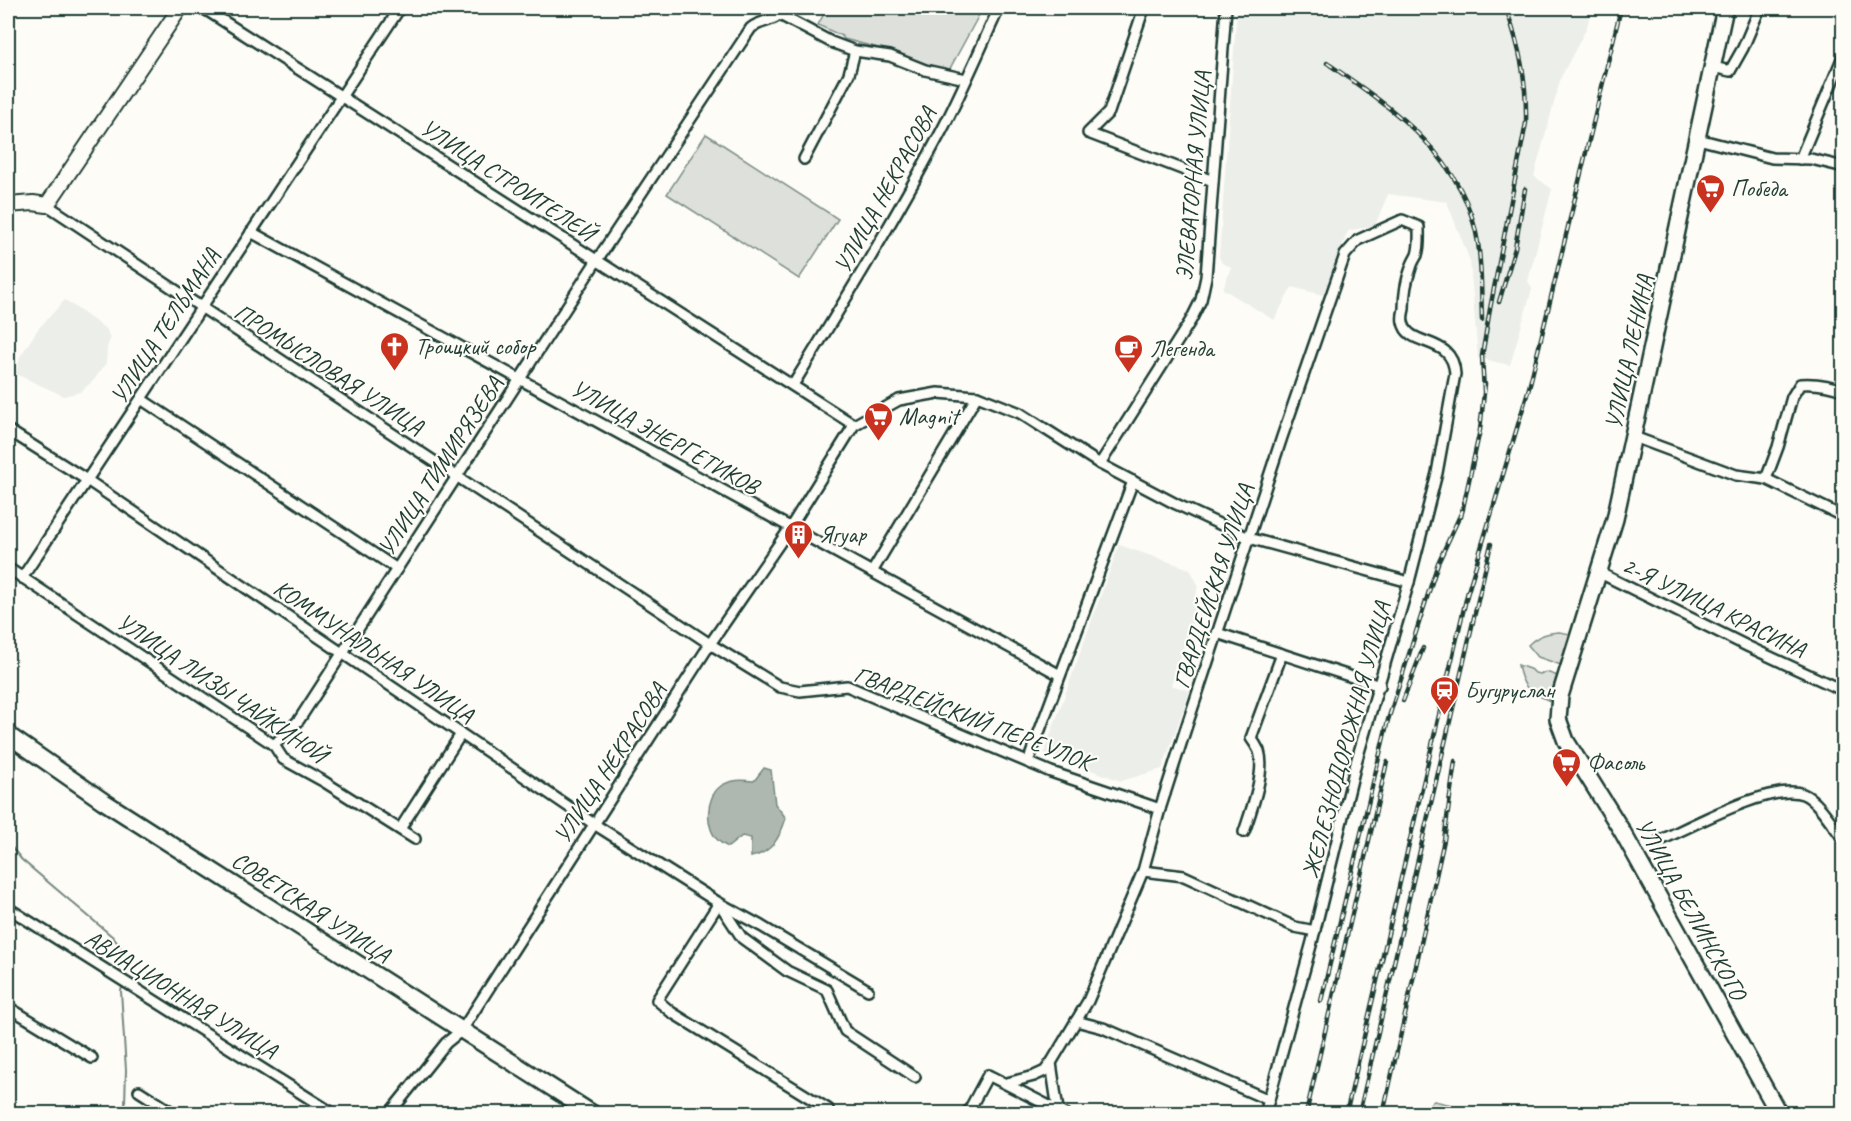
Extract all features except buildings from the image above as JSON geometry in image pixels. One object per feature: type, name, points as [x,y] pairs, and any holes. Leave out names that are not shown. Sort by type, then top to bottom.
[{"type":"main road","points":[[8,205],[21,203],[47,205],[180,8]]},
{"type":"main road","name":"УЛИЦА ЛЕНИНА","points":[[1561,729],[1558,719],[1560,696],[1616,519],[1725,8]]},
{"type":"main road","name":"УЛИЦА БЕЛИНСКОГО","points":[[1561,729],[1566,741],[1622,831],[1779,1113]]},
{"type":"main road","name":"СОВЕТСКАЯ УЛИЦА","points":[[8,735],[103,801],[593,1113]]},
{"type":"street","name":"УЛИЦА СТРОИТЕЛЕЙ","points":[[203,8],[854,425]]},
{"type":"street","name":"УЛИЦА ТЕЛЬМАНА","points":[[22,578],[400,8]]},
{"type":"street","name":"УЛИЦА НЕКРАСОВА","points":[[793,385],[887,231],[942,129],[999,8]]},
{"type":"street","points":[[1144,8],[1109,112],[1088,133],[1213,181]]},
{"type":"street","name":"ЭЛЕВАТОРНАЯ УЛИЦА","points":[[1100,464],[1176,346],[1201,300],[1206,277],[1227,8]]},
{"type":"street","points":[[1713,67],[1730,71],[1743,48],[1760,8]]},
{"type":"street","points":[[782,11],[831,42],[855,51],[890,56],[925,70],[966,79]]},
{"type":"street","name":"УЛИЦА ТИМИРЯЗЕВА","points":[[274,745],[299,720],[597,260],[752,28],[782,11]]},
{"type":"street","points":[[804,159],[849,74],[855,51]]},
{"type":"street","points":[[1800,159],[1844,54]]},
{"type":"street","points":[[1698,139],[1772,158],[1811,159],[1844,167]]},
{"type":"street","name":"ПРОМЫСЛОВАЯ УЛИЦА","points":[[47,205],[710,644]]},
{"type":"street","name":"ГВАРДЕЙСКАЯ УЛИЦА","points":[[967,1113],[988,1075],[1007,1083],[1044,1071],[1088,1001],[1143,871],[1160,809],[1217,633],[1332,289],[1345,255],[1358,240],[1402,220],[1419,227],[1417,254],[1404,290],[1403,322],[1407,331],[1418,339],[1436,344],[1447,352],[1454,363],[1455,374]]},
{"type":"street","name":"УЛИЦА ЭНЕРГЕТИКОВ","points":[[251,232],[1060,675]]},
{"type":"street","name":"ЖЕЛЕЗНОДОРОЖНАЯ УЛИЦА","points":[[1265,1113],[1315,931],[1357,759],[1409,582],[1437,472],[1455,374]]},
{"type":"street","points":[[1766,479],[1792,397],[1800,384],[1812,383],[1844,391]]},
{"type":"street","points":[[854,425],[899,400],[938,393],[977,396],[1020,413],[1100,464],[1248,538],[1409,582]]},
{"type":"street","points":[[872,572],[977,396]]},
{"type":"street","points":[[141,399],[397,569]]},
{"type":"street","name":"УЛИЦА НЕКРАСОВА","points":[[389,1113],[446,1042],[462,1030],[710,644],[790,528],[854,425]]},
{"type":"street","name":"КОММУНАЛЬНАЯ УЛИЦА","points":[[8,430],[87,480],[594,824],[719,903],[868,990]]},
{"type":"street","points":[[1634,437],[1736,475],[1766,479],[1844,517]]},
{"type":"street","points":[[1028,762],[1133,481]]},
{"type":"street","name":"УЛИЦА ЛИЗЫ ЧАЙКИНОЙ","points":[[8,568],[274,745],[283,759],[315,776],[415,839]]},
{"type":"street","name":"2-Я УЛИЦА КРАСИНА","points":[[1600,573],[1749,647],[1844,690]]},
{"type":"street","points":[[1217,633],[1380,686]]},
{"type":"street","name":"ГВАРДЕЙСКИЙ ПЕРЕУЛОК","points":[[710,644],[780,687],[800,690],[847,686],[1051,772],[1160,809]]},
{"type":"street","points":[[1244,832],[1261,766],[1259,751],[1251,738],[1282,654]]},
{"type":"street","points":[[400,829],[461,734]]},
{"type":"street","points":[[1659,841],[1752,800],[1786,791],[1805,795],[1814,801],[1844,840]]},
{"type":"street","points":[[1143,871],[1184,876],[1295,927],[1315,931]]},
{"type":"street","points":[[719,903],[657,1000],[671,1012],[828,1109]]},
{"type":"street","name":"КОММУНАЛЬНАЯ УЛИЦА","points":[[719,903],[742,938],[787,971],[827,990],[845,1031],[915,1077]]},
{"type":"street","name":"АВИАЦИОННАЯ УЛИЦА","points":[[8,908],[334,1113]]},
{"type":"street","points":[[8,1007],[92,1058]]},
{"type":"street","points":[[1076,1021],[1103,1028],[1269,1100]]},
{"type":"street","points":[[1051,1063],[1061,1112]]},
{"type":"street","points":[[1007,1083],[1061,1112]]},
{"type":"street","points":[[139,1091],[175,1113]]},
{"type":"shaded area","points":[[827,8],[962,8],[979,15],[948,72],[894,52],[844,39],[818,25]]},
{"type":"shaded area","points":[[1237,8],[1591,8],[1587,27],[1561,77],[1534,176],[1552,189],[1528,281],[1532,289],[1510,365],[1478,358],[1470,261],[1447,202],[1388,194],[1375,225],[1348,231],[1323,295],[1292,287],[1274,320],[1223,289],[1231,267],[1222,263],[1219,257]]},
{"type":"shaded area","points":[[706,134],[838,219],[799,279],[667,194]]},
{"type":"shaded area","points":[[65,300],[107,330],[110,339],[106,363],[94,380],[80,392],[64,396],[16,374],[20,357],[38,329]]},
{"type":"shaded area","points":[[1119,545],[1190,569],[1198,585],[1196,596],[1199,602],[1171,685],[1190,691],[1162,769],[1121,781],[1044,753]]},
{"type":"shaded area","points":[[1559,632],[1571,634],[1561,665],[1538,657],[1528,645],[1542,636]]},
{"type":"shaded area","points":[[1518,665],[1535,673],[1546,672],[1558,676],[1550,701],[1537,695],[1524,684]]},
{"type":"shaded area","points":[[764,768],[771,770],[775,804],[786,818],[781,832],[770,848],[751,857],[751,838],[742,836],[728,847],[715,837],[709,822],[709,805],[721,786],[733,781],[754,781]]},
{"type":"shaded area","points":[[1434,1101],[1452,1105],[1456,1113],[1411,1113],[1425,1107]]},
{"type":"waterway","points":[[8,843],[22,860],[113,937],[129,959],[124,979]]},
{"type":"waterway","points":[[123,984],[121,991],[127,1114]]},
{"type":"railway","points":[[1484,391],[1482,356],[1526,123],[1522,64],[1506,8]]},
{"type":"railway","points":[[1346,1114],[1467,595],[1529,388],[1621,8]]},
{"type":"railway","points":[[1327,63],[1400,117],[1442,160],[1458,185],[1470,212],[1478,243],[1482,320]]},
{"type":"railway","points":[[1499,302],[1515,248],[1525,189]]},
{"type":"railway","points":[[1461,517],[1480,430],[1485,384]]},
{"type":"railway","points":[[1321,1001],[1388,720],[1438,563],[1463,509]]},
{"type":"railway","points":[[1359,1114],[1491,544]]},
{"type":"railway","points":[[1403,701],[1423,648]]},
{"type":"railway","points":[[1383,1114],[1444,840],[1455,761]]},
{"type":"railway","points":[[1306,1114],[1387,762]]},
{"type":"place","name":"Победа","points":[[1710,214]]},
{"type":"place","name":"Троицкий собор","points":[[394,372]]},
{"type":"place","name":"Легенда","points":[[1129,374]]},
{"type":"place","name":"Magnit","points":[[878,442]]},
{"type":"place","name":"Ягуар","points":[[798,560]]},
{"type":"place","name":"Бугуруслан","points":[[1444,716]]},
{"type":"place","name":"Фасоль","points":[[1566,788]]}]
